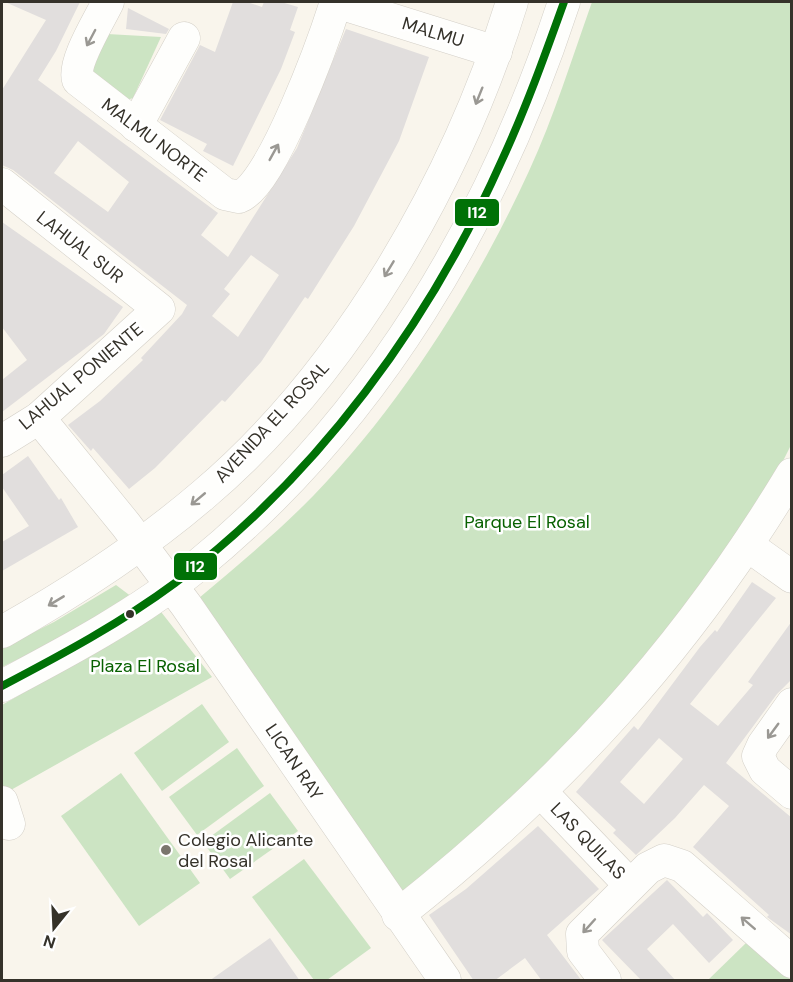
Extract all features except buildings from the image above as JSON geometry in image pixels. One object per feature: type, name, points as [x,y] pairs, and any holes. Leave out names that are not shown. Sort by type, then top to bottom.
[{"type":"street","name":"MALMU NORTE","points":[[108,2],[78,62],[76,74],[82,85],[225,194],[239,197],[252,190],[292,115],[310,75],[336,2]]},
{"type":"street","name":"MALMU","points":[[336,2],[496,52]]},
{"type":"street","name":"AVENIDA EL ROSAL","points":[[2,632],[59,600],[140,545],[205,494],[246,455],[319,373],[375,292],[442,173],[472,111],[496,52],[512,2]]},
{"type":"street","points":[[2,686],[88,638],[195,568],[265,506],[337,428],[405,338],[488,194],[540,73],[564,2]]},
{"type":"street","points":[[136,126],[184,38]]},
{"type":"street","points":[[442,173],[462,189],[488,194]]},
{"type":"street","name":"LAHUAL SUR","points":[[2,184],[159,309]]},
{"type":"street","name":"LAHUAL PONIENTE","points":[[2,441],[39,418],[159,309]]},
{"type":"street","name":"LICAN RAY","points":[[39,418],[170,584],[445,981]]},
{"type":"street","points":[[398,915],[472,855],[542,793],[654,669],[704,607],[792,474]]},
{"type":"street","points":[[747,545],[792,577]]},
{"type":"street","points":[[792,704],[763,745],[759,759],[765,770],[792,793]]},
{"type":"street","name":"LAS QUILAS","points":[[542,793],[630,885],[671,849],[682,866],[792,962]]},
{"type":"street","points":[[605,981],[583,951],[582,934],[630,885]]},
{"type":"green space","name":"Parque El Rosal","points":[[592,2],[791,2],[791,445],[779,469],[657,651],[511,807],[393,898],[199,598],[314,495],[377,422],[435,342],[486,257],[529,171],[555,109]]},
{"type":"green space","points":[[107,34],[161,37],[133,98],[124,101],[91,74]]},
{"type":"green space","points":[[116,585],[132,597],[76,631],[2,667],[2,648],[54,622]]},
{"type":"green space","name":"Plaza El Rosal","points":[[158,608],[212,677],[2,795],[2,705]]},
{"type":"green space","points":[[202,704],[229,742],[162,791],[134,753]]},
{"type":"green space","points":[[237,748],[264,786],[197,835],[169,797]]},
{"type":"green space","points":[[121,773],[200,883],[139,926],[61,816]]},
{"type":"green space","points":[[270,793],[298,831],[230,879],[203,842]]},
{"type":"green space","points":[[304,859],[371,948],[327,980],[314,980],[252,897]]},
{"type":"green space","points":[[747,942],[791,980],[708,980]]},
{"type":"transit line","name":"I12","points":[[2,686],[112,625],[175,583],[227,541],[276,495],[322,445],[405,337],[441,279],[502,160],[564,2]]},
{"type":"place","name":"Colegio Alicante del Rosal","points":[[166,850]]}]
